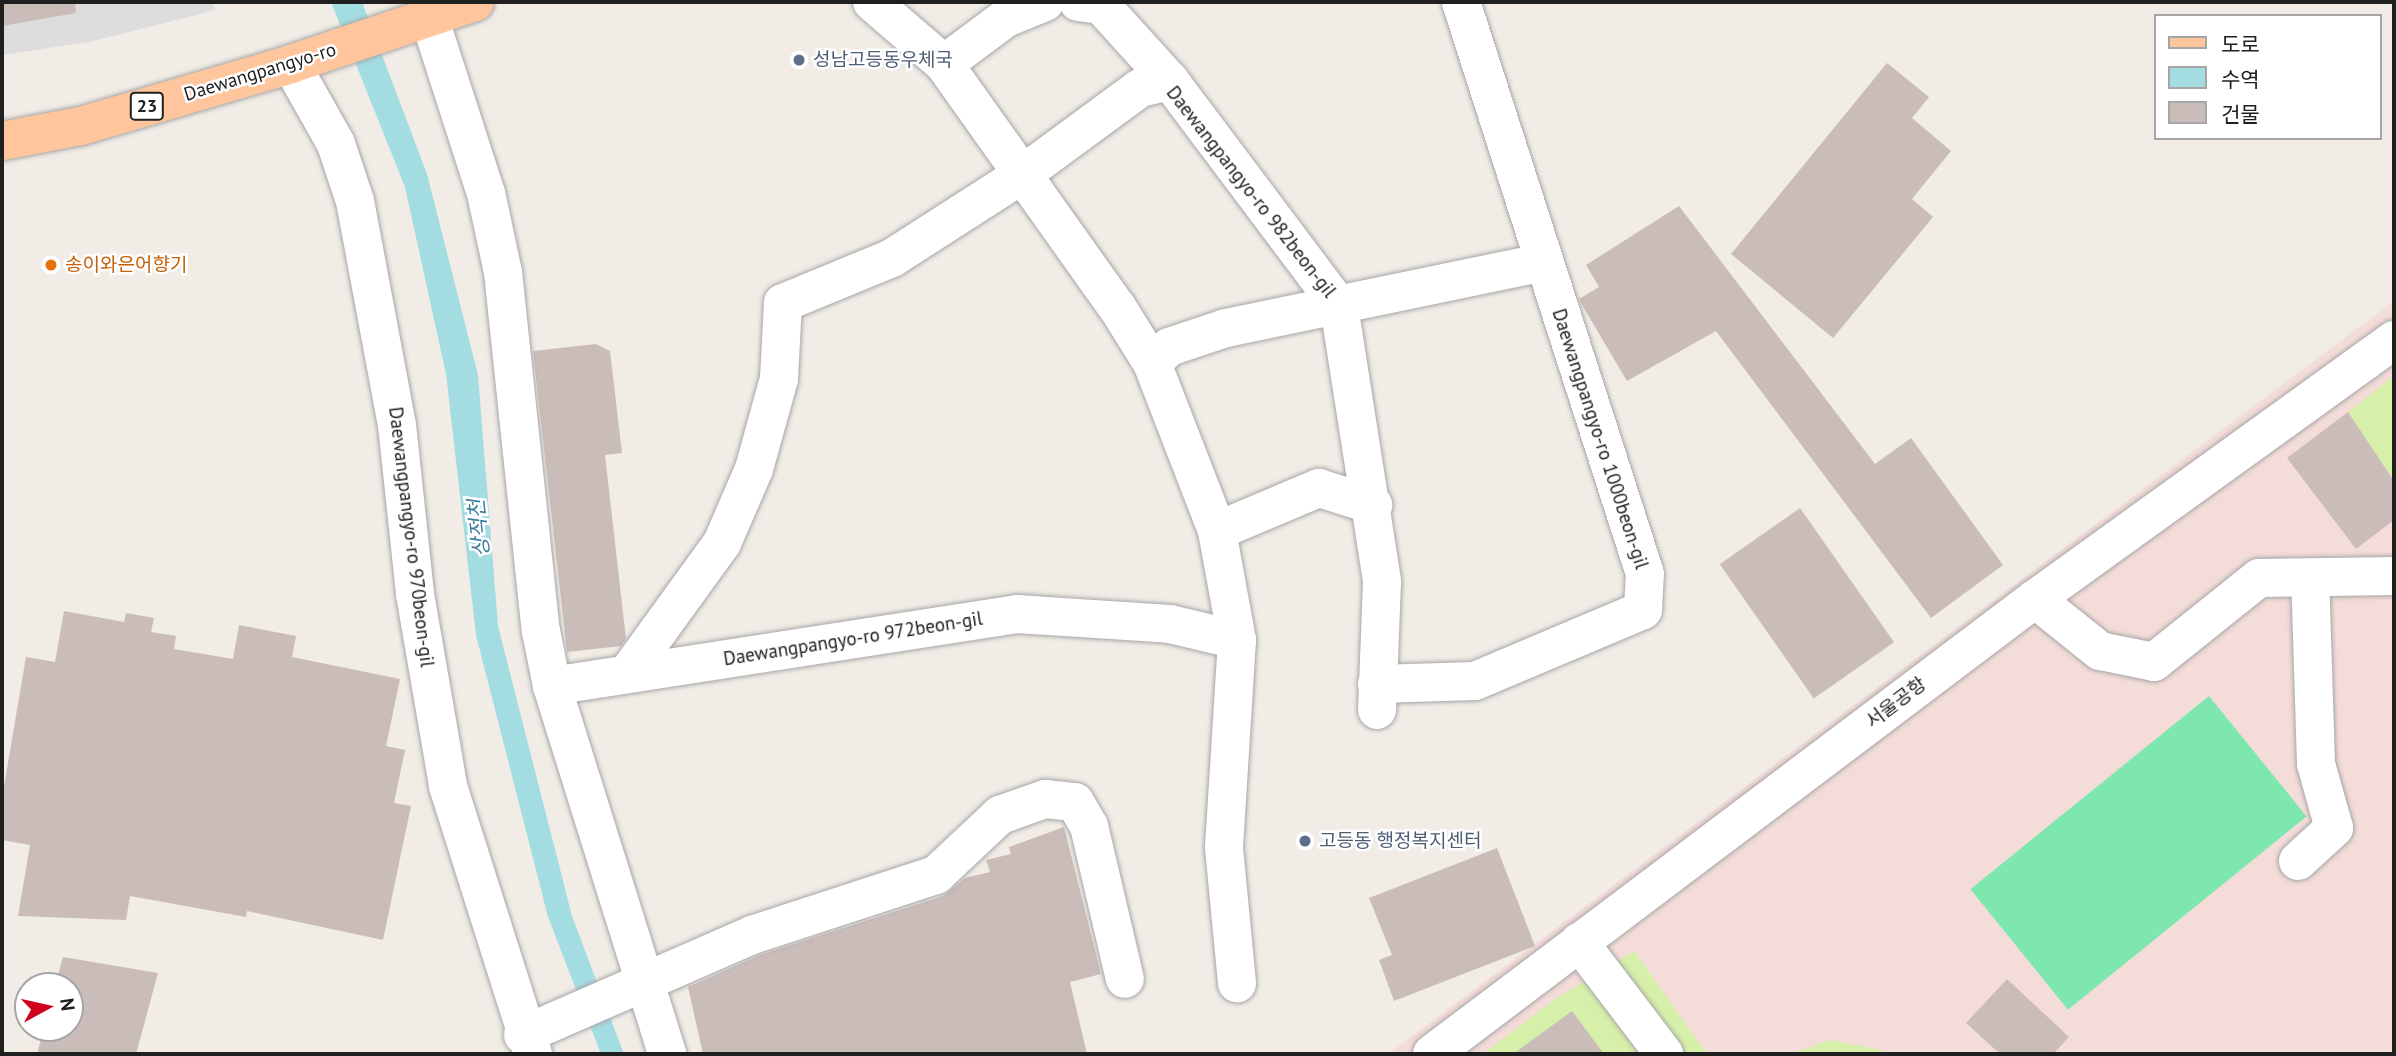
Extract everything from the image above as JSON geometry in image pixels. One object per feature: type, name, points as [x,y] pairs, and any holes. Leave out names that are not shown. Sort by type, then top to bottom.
[{"type":"main road","name":"Daewangpangyo-ro","points":[[2,141],[81,126],[300,61],[475,2]]},
{"type":"street","points":[[872,2],[944,64],[1152,363],[1217,531],[1237,640],[1224,849],[1237,983]]},
{"type":"street","points":[[944,64],[1006,18],[1045,2]]},
{"type":"street","points":[[1078,2],[1101,5],[1170,80]]},
{"type":"street","name":"Daewangpangyo-ro 1000beon-gil","points":[[1377,697],[1475,681],[1643,610],[1645,574],[1461,2]]},
{"type":"street","points":[[418,21],[486,193],[503,272],[541,631],[552,686],[578,753],[634,985],[667,1054]]},
{"type":"street","name":"Daewangpangyo-ro 970beon-gil","points":[[300,61],[336,144],[355,201],[397,425],[415,594],[448,786],[531,1038]]},
{"type":"street","name":"Daewangpangyo-ro 982beon-gil","points":[[630,670],[722,543],[749,480],[779,379],[783,303],[892,258],[1023,174],[1140,88],[1170,80],[1339,306],[1373,505],[1382,582],[1377,697]]},
{"type":"street","name":"Daewangpangyo-ro 982beon-gil","points":[[1152,363],[1169,347],[1226,328],[1544,262]]},
{"type":"street","name":"서울공항","points":[[1432,1054],[2035,599],[2394,340]]},
{"type":"street","points":[[1217,531],[1319,488],[1373,505]]},
{"type":"street","points":[[2035,599],[2100,651],[2154,662],[2259,578],[2394,576]]},
{"type":"street","points":[[2298,861],[2334,828],[2316,764],[2310,578]]},
{"type":"street","name":"Daewangpangyo-ro 972beon-gil","points":[[552,686],[630,670],[766,656],[856,635],[1017,614],[1170,624],[1237,640]]},
{"type":"street","points":[[531,1038],[634,985],[824,908],[936,875],[1000,815],[1045,799],[1074,802],[1089,826],[1125,979]]},
{"type":"street","points":[[1579,942],[1664,1054]]},
{"type":"shaded area","points":[[2,2],[211,2],[216,10],[89,42],[2,55]]},
{"type":"shaded area","points":[[2394,301],[2394,1054],[1388,1054]]},
{"type":"green space","points":[[2394,376],[2394,481],[2348,412]]},
{"type":"green space","points":[[2209,696],[2307,816],[2068,1010],[1970,889]]},
{"type":"green space","points":[[1634,951],[1707,1054],[1483,1054],[1554,1000]]},
{"type":"green space","points":[[1829,1040],[1882,1050],[1882,1054],[1792,1054]]},
{"type":"water","name":"상적천","points":[[331,2],[362,2],[427,174],[478,375],[498,626],[572,916],[624,1054],[601,1054],[548,917],[476,635],[446,374],[405,187]]},
{"type":"building","points":[[2,2],[75,2],[76,13],[2,26]]},
{"type":"building","points":[[1887,63],[1929,97],[1912,118],[1951,151],[1912,199],[1933,217],[1833,338],[1731,254]]},
{"type":"building","points":[[1679,206],[1875,464],[1911,438],[2003,565],[1931,618],[1716,331],[1627,381],[1579,299],[1599,287],[1586,265]]},
{"type":"building","points":[[596,344],[610,351],[622,453],[605,455],[626,639],[621,646],[567,652],[533,351]]},
{"type":"building","points":[[2348,412],[2394,481],[2394,520],[2356,549],[2287,458]]},
{"type":"building","points":[[1800,508],[1894,642],[1814,699],[1720,564]]},
{"type":"building","points":[[64,611],[124,622],[126,613],[154,618],[151,632],[176,636],[174,649],[233,659],[239,625],[296,636],[292,657],[400,679],[386,746],[405,750],[394,803],[411,806],[383,940],[247,911],[246,917],[130,896],[126,920],[18,916],[30,845],[2,840],[2,798],[26,657],[55,662]]},
{"type":"building","points":[[1064,827],[1101,974],[1070,982],[1087,1054],[703,1054],[688,987],[760,955],[943,896],[965,878],[990,872],[986,860],[1011,854],[1009,847]]},
{"type":"building","points":[[1497,848],[1535,946],[1394,1001],[1379,960],[1392,955],[1369,898]]},
{"type":"building","points":[[63,957],[158,973],[136,1054],[37,1054],[40,1042],[84,1042],[84,972],[59,972]]},
{"type":"building","points":[[2007,979],[2069,1037],[2053,1054],[2000,1054],[1966,1023]]},
{"type":"building","points":[[1572,1011],[1604,1054],[1513,1054]]},
{"type":"place","name":"성남고등동우체국","points":[[799,60]]},
{"type":"place","name":"송이와은어향기","points":[[51,265]]},
{"type":"place","name":"고등동 행정복지센터","points":[[1305,841]]}]
